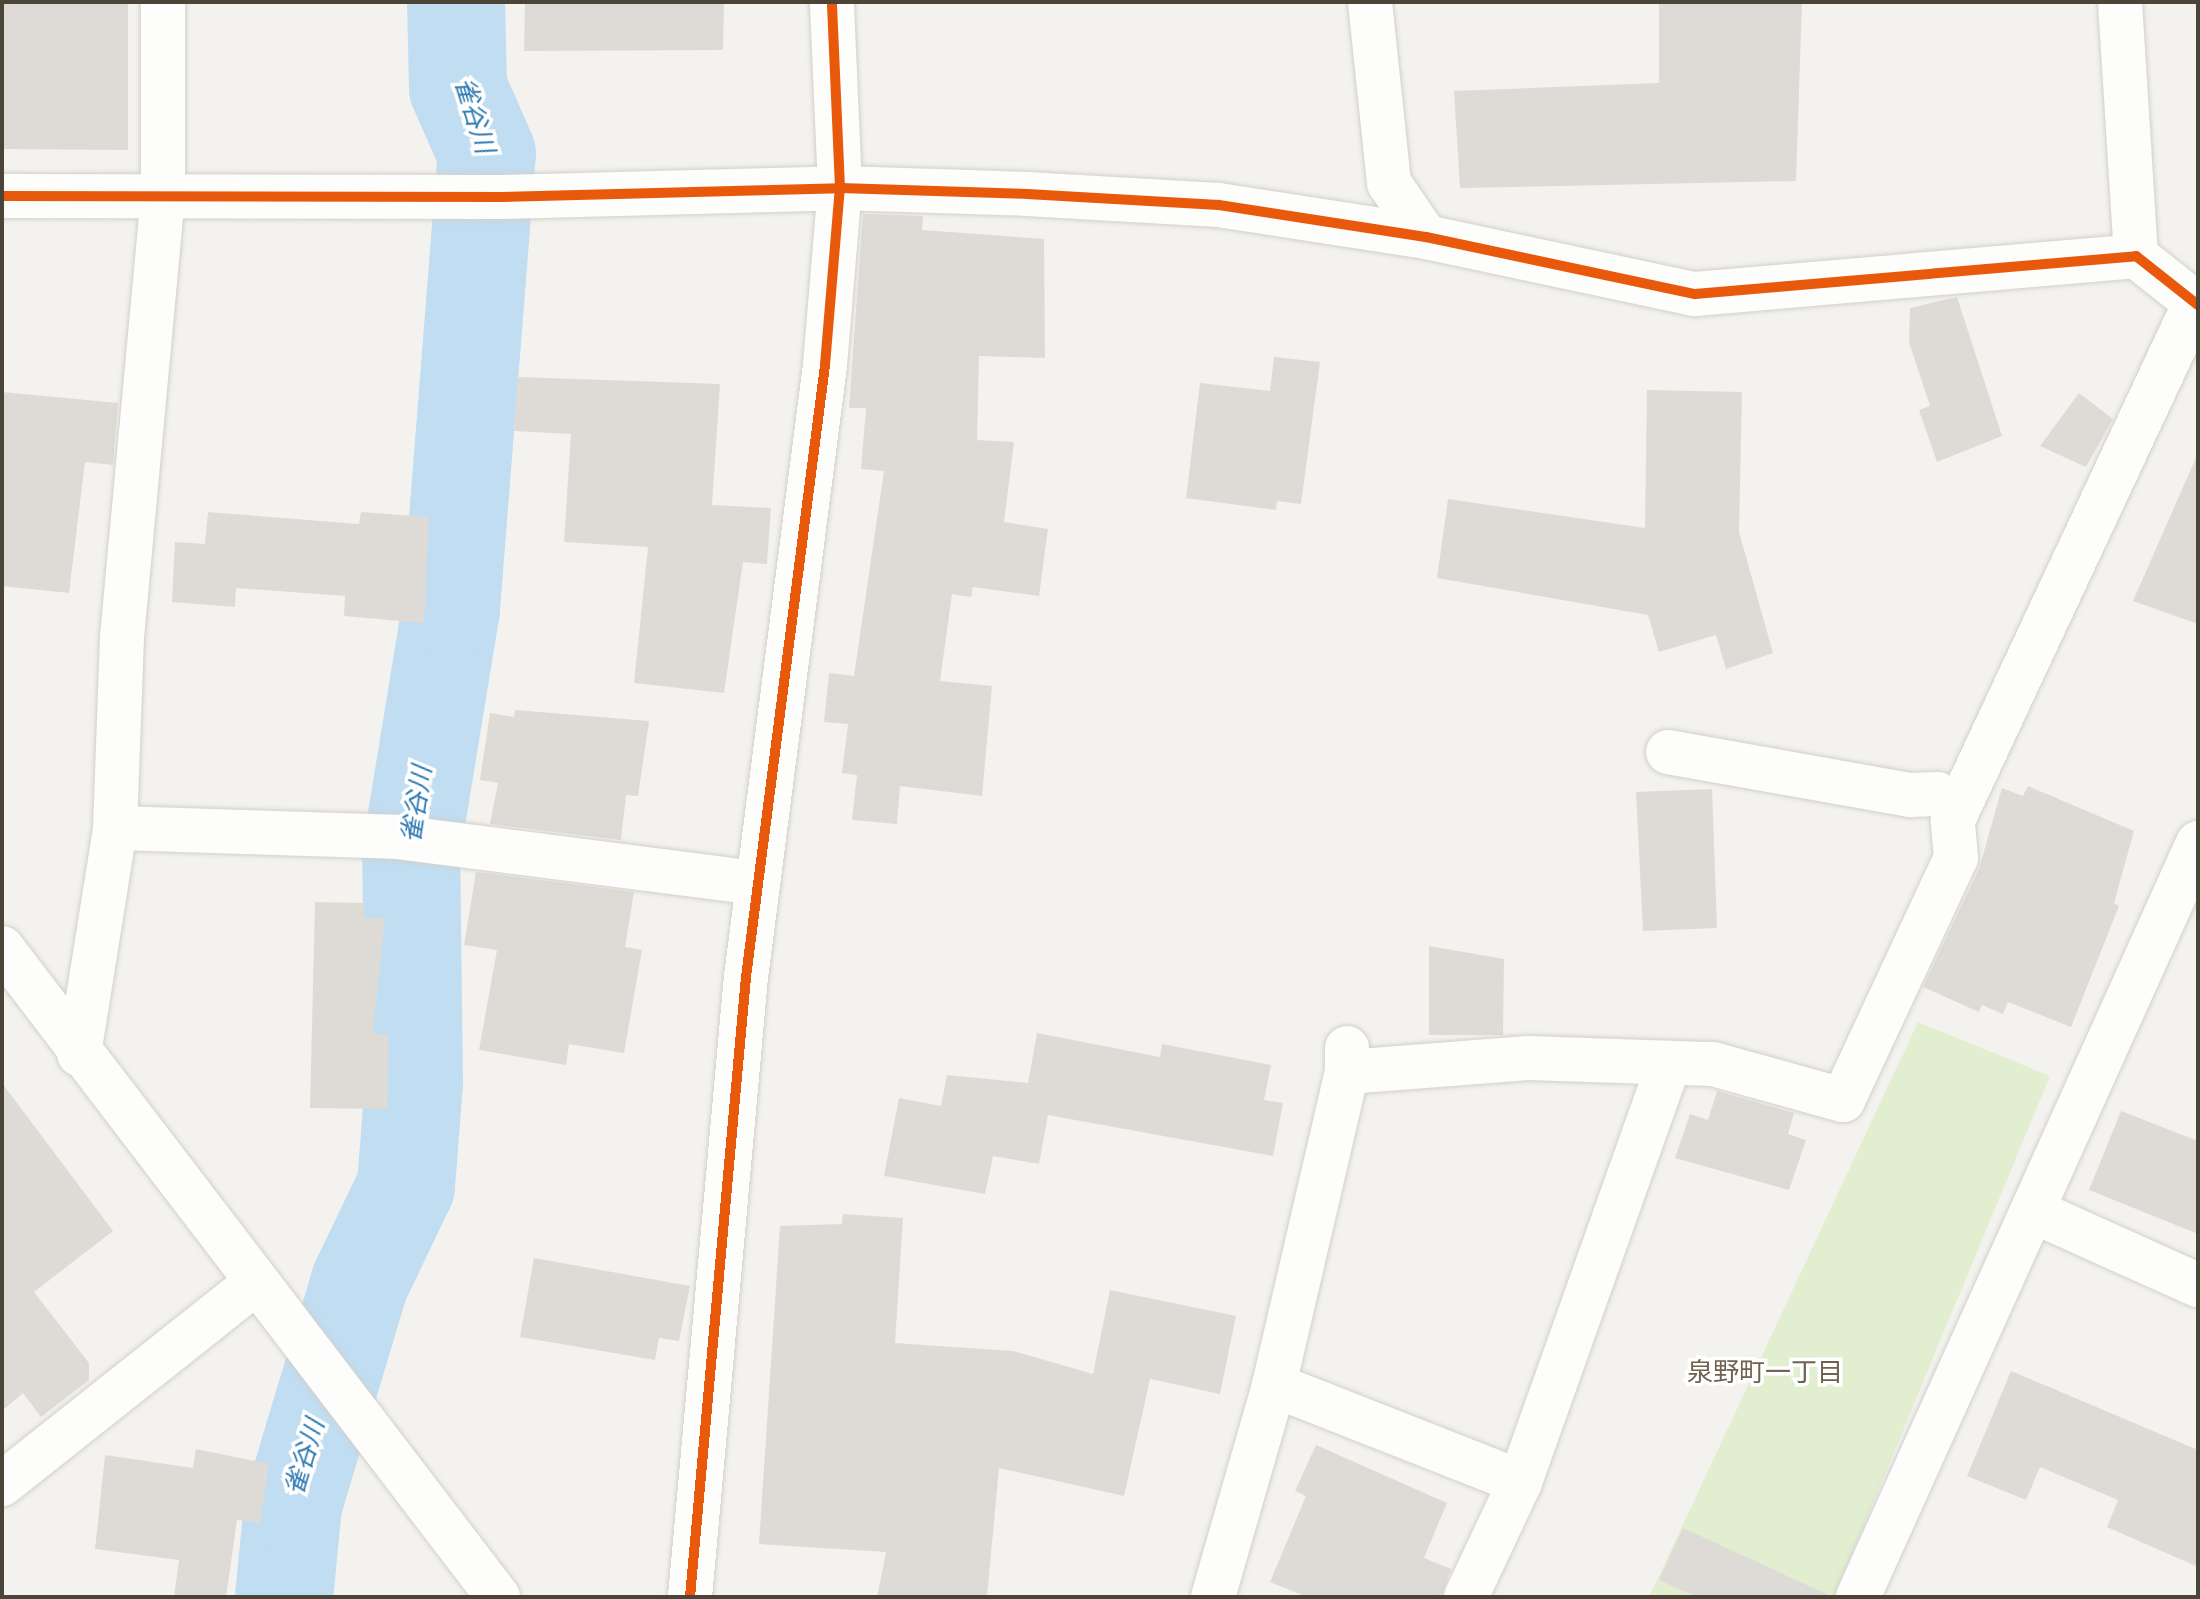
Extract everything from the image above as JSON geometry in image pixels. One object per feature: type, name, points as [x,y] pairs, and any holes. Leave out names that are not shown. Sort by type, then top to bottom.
[{"type":"street","points":[[79,1054],[115,828],[122,637],[163,193],[163,2]]},
{"type":"street","points":[[690,1597],[758,883],[825,365],[840,188],[832,2]]},
{"type":"street","points":[[1370,2],[1389,183],[1426,237]]},
{"type":"street","points":[[1213,1597],[1274,1385],[1347,1060],[1528,1058],[1713,1064],[1843,1100],[1956,858],[1953,820],[2177,279],[2120,2]]},
{"type":"street","points":[[2,196],[163,193],[502,197],[840,188],[1219,205],[1426,237],[1695,294],[2177,279]]},
{"type":"street","points":[[1668,752],[1909,795],[1938,794]]},
{"type":"street","points":[[115,828],[418,839],[758,883]]},
{"type":"street","points":[[1858,1597],[2194,862]]},
{"type":"street","points":[[2,948],[79,1054],[498,1597]]},
{"type":"street","points":[[1466,1597],[1520,1482],[1669,1063]]},
{"type":"street","points":[[2033,1211],[2198,1285]]},
{"type":"street","points":[[2,1484],[257,1282]]},
{"type":"street","points":[[1274,1385],[1520,1482]]},
{"type":"green space","points":[[1918,1022],[2050,1076],[1834,1597],[1649,1597]]},
{"type":"building","points":[[128,2],[128,150],[2,149],[2,4]]},
{"type":"building","points":[[525,2],[724,2],[723,50],[524,51]]},
{"type":"building","points":[[1659,2],[1802,2],[1796,181],[1460,188],[1454,91],[1659,83]]},
{"type":"building","points":[[863,214],[923,216],[922,230],[1044,239],[1045,358],[979,356],[977,440],[1014,442],[1004,522],[1048,529],[1039,596],[973,587],[971,597],[952,594],[940,681],[992,686],[982,796],[900,786],[897,824],[852,820],[857,775],[842,773],[848,724],[824,722],[829,673],[854,676],[884,471],[861,469],[866,408],[849,408]]},
{"type":"building","points":[[1957,297],[2002,436],[1937,462],[1919,410],[1930,406],[1909,342],[1910,308]]},
{"type":"building","points":[[1274,357],[1320,362],[1301,504],[1277,501],[1276,510],[1186,498],[1200,383],[1270,391]]},
{"type":"building","points":[[518,377],[720,384],[712,505],[771,508],[767,564],[743,562],[724,693],[634,683],[648,547],[564,542],[571,434],[514,431]]},
{"type":"building","points":[[1647,390],[1742,392],[1739,532],[1773,653],[1726,669],[1716,635],[1659,652],[1648,615],[1437,578],[1448,499],[1645,528]]},
{"type":"building","points":[[2,392],[118,403],[113,465],[85,462],[69,593],[2,586]]},
{"type":"building","points":[[2079,393],[2113,419],[2086,467],[2040,446]]},
{"type":"building","points":[[2198,453],[2198,624],[2133,601]]},
{"type":"building","points":[[208,512],[359,524],[361,512],[429,517],[424,623],[344,616],[345,596],[236,588],[235,607],[172,602],[175,542],[205,544]]},
{"type":"building","points":[[515,710],[649,721],[638,796],[626,795],[621,840],[490,824],[498,783],[480,780],[490,713],[514,717]]},
{"type":"building","points":[[2028,786],[2134,831],[2114,903],[2119,906],[2071,1027],[2008,1002],[2003,1014],[1982,1005],[1979,1012],[1923,987],[1979,869],[2002,788],[2023,796]]},
{"type":"building","points":[[1712,789],[1717,928],[1643,931],[1636,792]]},
{"type":"building","points":[[476,872],[634,892],[625,947],[642,950],[624,1053],[569,1044],[566,1065],[479,1050],[497,950],[464,945]]},
{"type":"building","points":[[315,902],[364,903],[364,918],[385,918],[373,1033],[389,1035],[387,1109],[310,1108]]},
{"type":"building","points":[[1429,946],[1504,959],[1503,1035],[1429,1035]]},
{"type":"building","points":[[1037,1033],[1160,1057],[1162,1044],[1271,1065],[1264,1100],[1283,1103],[1273,1156],[1048,1115],[1039,1164],[993,1156],[985,1194],[884,1176],[899,1098],[941,1106],[947,1075],[1028,1083]]},
{"type":"building","points":[[2,1083],[113,1231],[34,1292],[89,1363],[89,1380],[41,1417],[23,1393],[2,1411]]},
{"type":"building","points":[[1717,1091],[1794,1113],[1788,1134],[1806,1140],[1789,1190],[1675,1158],[1690,1114],[1708,1120]]},
{"type":"building","points":[[2121,1111],[2198,1141],[2198,1234],[2089,1190]]},
{"type":"building","points":[[843,1214],[903,1218],[895,1343],[1013,1351],[1093,1374],[1110,1290],[1236,1316],[1220,1394],[1150,1379],[1124,1496],[999,1468],[987,1597],[877,1597],[886,1552],[759,1544],[780,1226],[842,1224]]},
{"type":"building","points":[[534,1258],[690,1286],[679,1341],[659,1338],[655,1360],[520,1337]]},
{"type":"building","points":[[2011,1371],[2198,1450],[2198,1567],[2107,1527],[2118,1500],[2040,1467],[2026,1500],[1967,1476]]},
{"type":"building","points":[[1316,1445],[1447,1503],[1424,1558],[1451,1569],[1441,1597],[1307,1597],[1270,1582],[1306,1496],[1295,1491]]},
{"type":"building","points":[[196,1449],[269,1464],[260,1523],[237,1520],[226,1597],[174,1597],[179,1560],[95,1549],[105,1455],[193,1468]]},
{"type":"building","points":[[1683,1528],[1833,1597],[1697,1597],[1659,1580]]},
{"type":"waterway","name":"雀谷川","points":[[284,1597],[293,1505],[360,1282],[406,1186],[414,1083],[411,853],[451,608],[487,154],[458,88],[456,2]]},
{"type":"cycle path","points":[[690,1597],[746,977],[825,365],[840,188],[832,2]]},
{"type":"cycle path","points":[[2,196],[502,197],[840,188],[1027,194],[1219,205],[1426,237],[1695,294],[2136,256],[2198,305]]},
{"type":"district","name":"泉野町一丁目","points":[[1765,1375]]}]
